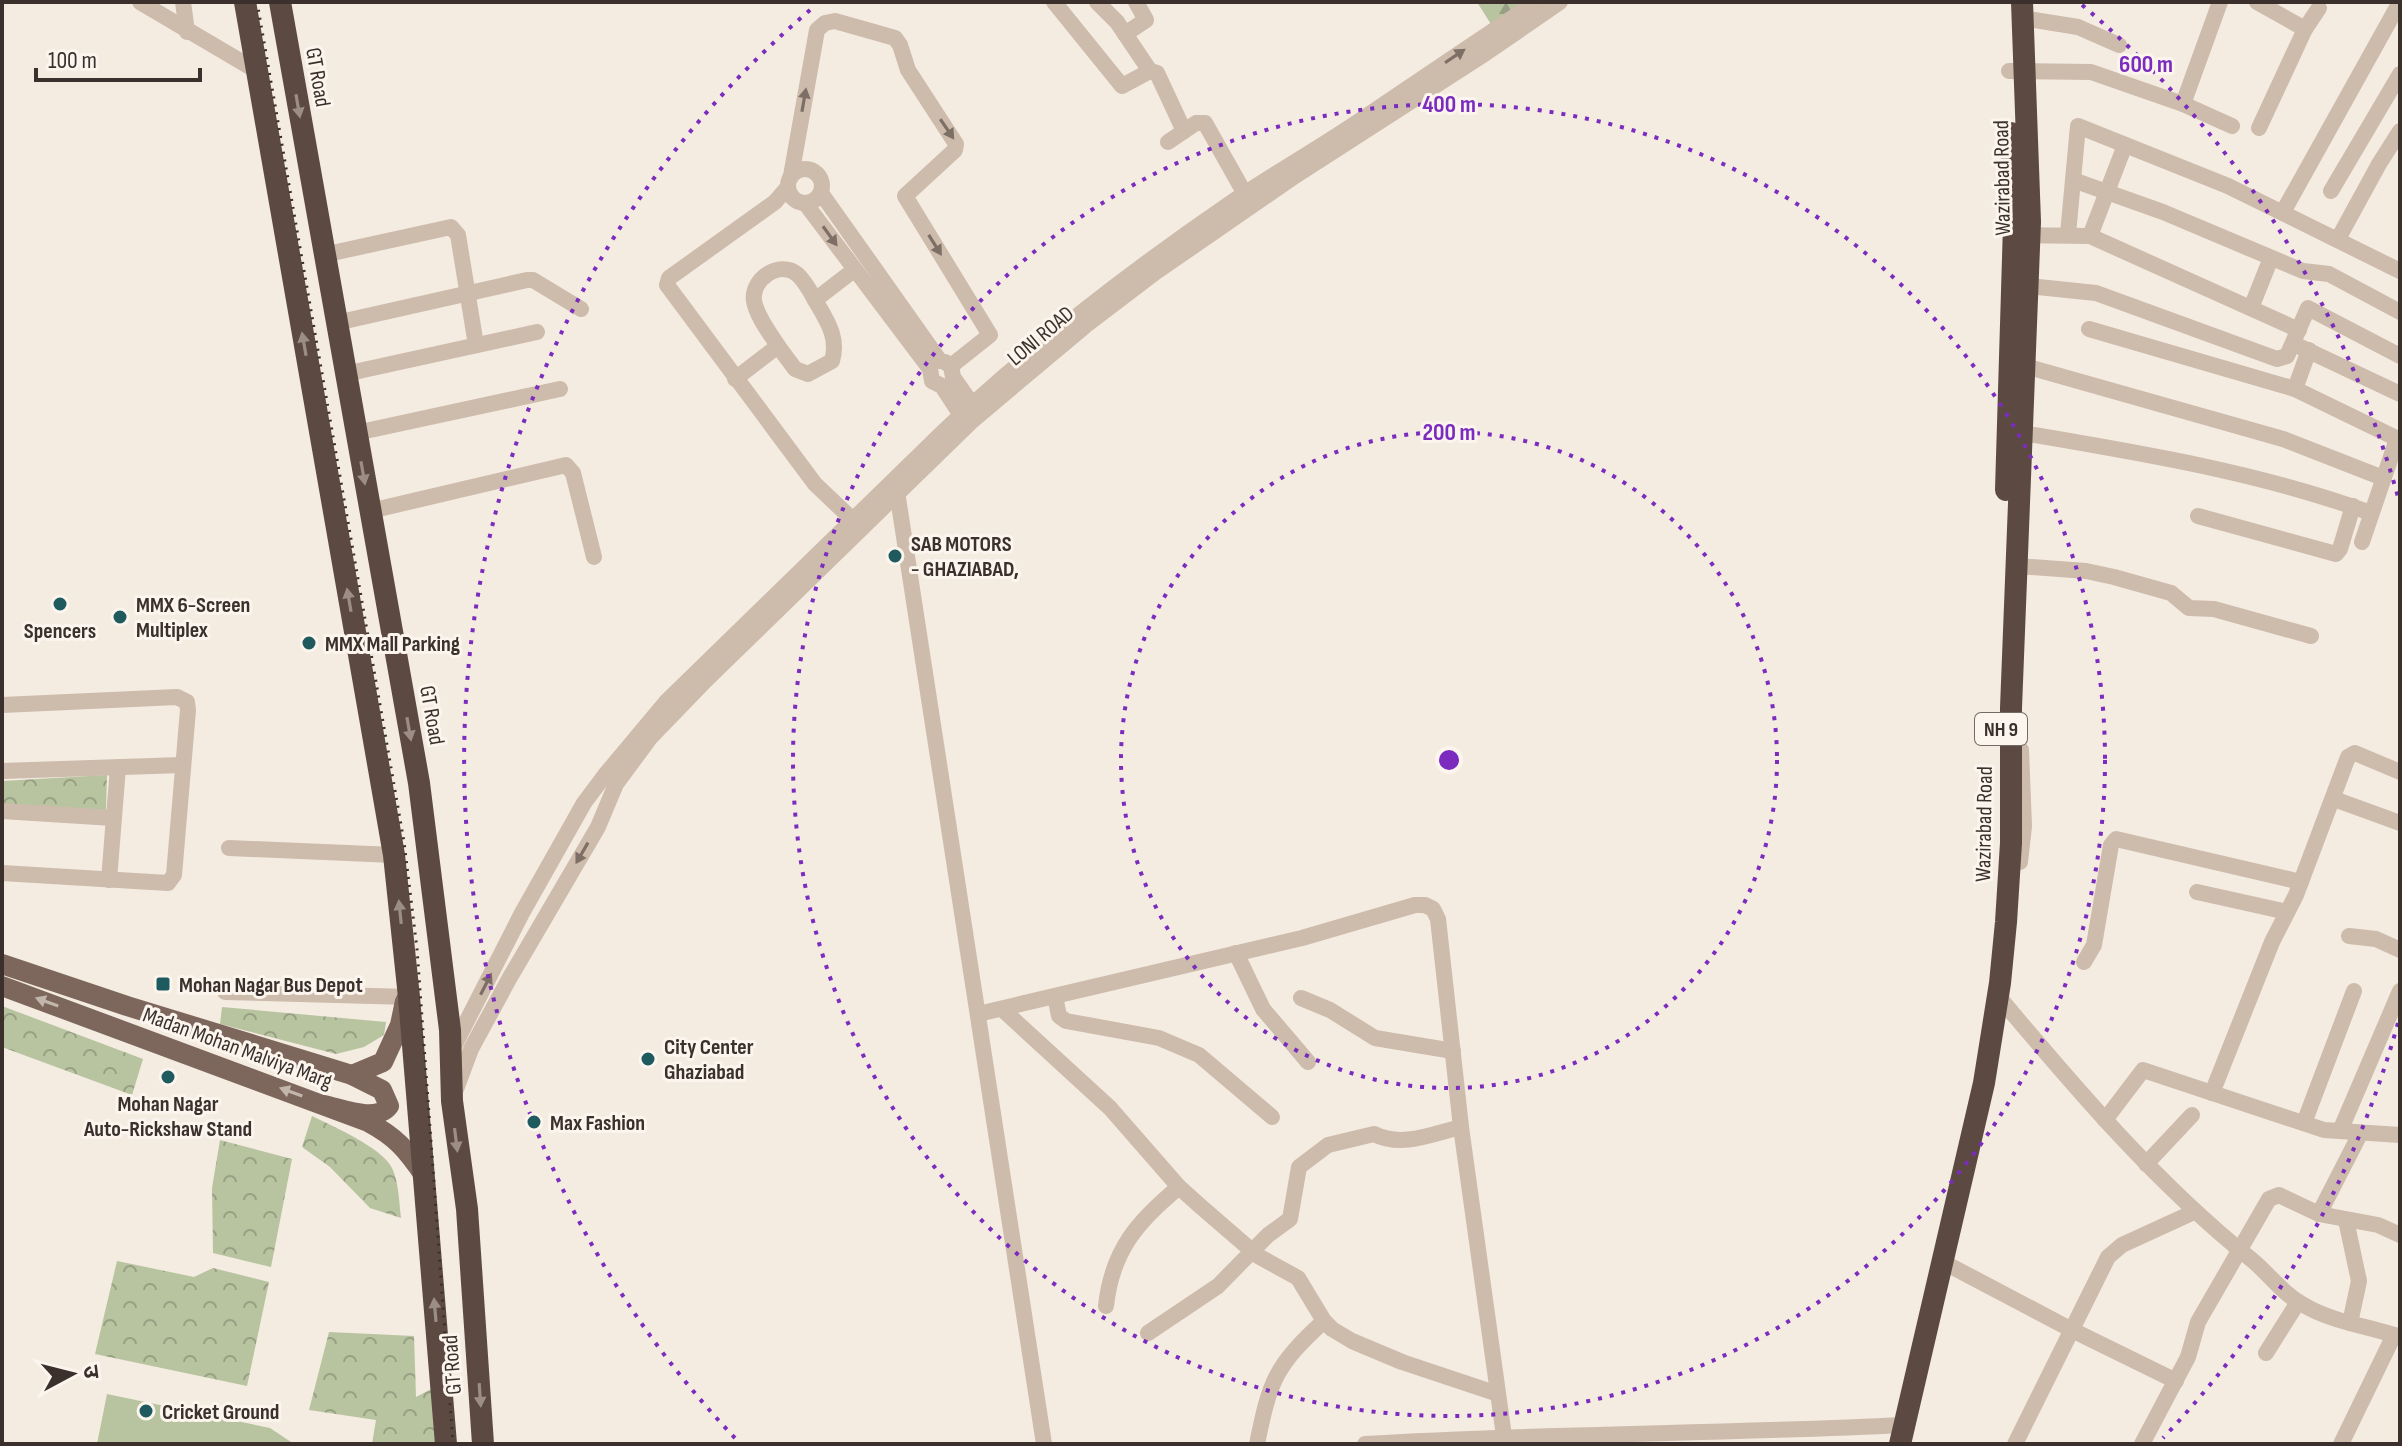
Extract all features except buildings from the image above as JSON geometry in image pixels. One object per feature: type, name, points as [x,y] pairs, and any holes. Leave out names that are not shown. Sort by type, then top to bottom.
[{"type":"highway","name":"GT Road","points":[[245,2],[394,855],[446,1444]]},
{"type":"highway","name":"GT Road","points":[[280,2],[419,783],[450,1030],[452,1101],[467,1209],[483,1444]]},
{"type":"highway","name":"Wazirabad Road","points":[[1894,1435],[1943,1262],[1984,1083],[1998,838],[2022,235],[2017,7]]},
{"type":"highway","name":"Wazirabad Road","points":[[1894,1435],[1990,996],[2011,843],[2011,708],[2028,286],[2022,235]]},
{"type":"main road","name":"Madan Mohan Malviya Marg","points":[[2,964],[352,1075],[382,1090],[389,1106],[384,1113],[375,1115],[324,1105]]},
{"type":"main road","name":"Madan Mohan Malviya Marg","points":[[9,988],[324,1105],[390,1133],[405,1147],[424,1175]]},
{"type":"main road","points":[[352,1075],[383,1062],[408,998]]},
{"type":"main road","points":[[250,1077],[261,1047]]},
{"type":"street","points":[[140,2],[257,71]]},
{"type":"street","points":[[183,2],[187,32]]},
{"type":"street","points":[[1054,2],[1122,86],[1150,71]]},
{"type":"street","points":[[1097,2],[1117,22],[1150,71],[1160,76],[1184,131]]},
{"type":"street","points":[[1125,34],[1146,20],[1136,2]]},
{"type":"street","name":"LONI ROAD","points":[[744,634],[896,485],[966,409],[1085,311],[1245,194],[1354,125],[1536,2]]},
{"type":"street","name":"LONI ROAD","points":[[611,779],[744,634],[854,521],[1085,326],[1156,272],[1295,176],[1560,2]]},
{"type":"street","points":[[2183,104],[2220,2]]},
{"type":"street","points":[[2257,2],[2305,29]]},
{"type":"street","points":[[2283,212],[2400,2]]},
{"type":"street","points":[[2017,7],[2078,27],[2119,45]]},
{"type":"street","points":[[2259,128],[2305,29],[2319,8]]},
{"type":"street","points":[[835,21],[895,38],[908,70],[956,144],[955,150],[905,196],[990,335],[943,372],[854,270],[805,203],[792,198],[789,182],[817,30],[825,23],[835,21]]},
{"type":"street","points":[[2017,71],[2091,72],[2183,104],[2232,126]]},
{"type":"street","points":[[2331,191],[2400,74]]},
{"type":"street","points":[[1168,142],[1199,122],[1205,123],[1245,194]]},
{"type":"street","points":[[2068,234],[2078,126],[2228,186],[2400,271]]},
{"type":"street","points":[[2338,239],[2395,149],[2400,131]]},
{"type":"street","points":[[2090,236],[2125,145]]},
{"type":"street","points":[[854,521],[815,484],[735,379],[667,281],[775,202],[799,170],[810,169],[819,176],[821,193],[966,409]]},
{"type":"street","points":[[2073,180],[2108,191],[2303,271],[2329,274],[2400,312]]},
{"type":"street","points":[[805,203],[813,201],[821,193]]},
{"type":"street","points":[[323,255],[451,227],[458,235],[476,345]]},
{"type":"street","points":[[2022,235],[2090,236],[2251,308],[2301,341],[2400,394]]},
{"type":"street","points":[[2251,308],[2271,258]]},
{"type":"street","points":[[782,268],[795,272],[815,300],[837,346],[832,361],[808,374],[795,369],[778,346],[762,320],[754,299],[758,284],[769,272],[782,268]]},
{"type":"street","points":[[815,300],[854,270]]},
{"type":"street","points":[[336,323],[520,280],[533,280],[581,309]]},
{"type":"street","points":[[2028,286],[2077,289],[2105,296],[2277,359],[2285,358],[2301,341]]},
{"type":"street","points":[[2295,389],[2308,308],[2400,356]]},
{"type":"street","points":[[2089,329],[2295,389],[2398,439],[2362,542]]},
{"type":"street","points":[[345,374],[537,332]]},
{"type":"street","points":[[735,379],[778,346]]},
{"type":"street","points":[[2025,366],[2283,439],[2383,478]]},
{"type":"street","points":[[356,433],[560,389]]},
{"type":"street","points":[[2023,433],[2215,467],[2316,493],[2371,513]]},
{"type":"street","points":[[370,511],[566,465],[573,473],[594,557]]},
{"type":"street","points":[[896,485],[1044,1444]]},
{"type":"street","points":[[2198,516],[2336,554],[2353,506]]},
{"type":"street","points":[[2018,566],[2098,573],[2171,593],[2189,608],[2214,609],[2311,636]]},
{"type":"street","points":[[2,705],[183,698],[188,710],[172,879],[163,884],[2,873]]},
{"type":"street","points":[[2212,1093],[2351,754],[2400,772]]},
{"type":"street","points":[[2,771],[182,765]]},
{"type":"street","points":[[109,880],[118,767]]},
{"type":"street","points":[[450,1053],[522,913],[584,803],[611,779]]},
{"type":"street","points":[[452,1101],[471,1049],[598,827],[611,779]]},
{"type":"street","points":[[2334,799],[2400,823]]},
{"type":"street","points":[[2,811],[113,818]]},
{"type":"street","points":[[2084,962],[2094,945],[2111,845],[2116,839],[2301,882]]},
{"type":"street","points":[[229,848],[394,855]]},
{"type":"street","points":[[2197,892],[2287,912]]},
{"type":"street","points":[[978,1014],[1302,938],[1415,905],[1433,909],[1438,919],[1461,1127],[1504,1436]]},
{"type":"street","points":[[2349,936],[2369,937],[2400,950]]},
{"type":"street","points":[[1236,953],[1263,1009],[1308,1062]]},
{"type":"street","points":[[2304,1123],[2354,991]]},
{"type":"street","points":[[2340,1131],[2400,991]]},
{"type":"street","points":[[225,992],[408,998]]},
{"type":"street","points":[[1055,996],[1062,1020],[1159,1038],[1199,1055],[1272,1117]]},
{"type":"street","points":[[1990,996],[2194,1212],[2298,1302],[2350,1323],[2397,1336],[2341,1444]]},
{"type":"street","points":[[1301,998],[1330,1010],[1375,1038],[1453,1051]]},
{"type":"street","points":[[1002,1009],[1110,1108],[1179,1187],[1252,1252],[1298,1278],[1324,1321],[1352,1341],[1402,1362],[1498,1394]]},
{"type":"street","points":[[2105,1120],[2143,1070],[2324,1130],[2400,1135]]},
{"type":"street","points":[[2146,1164],[2192,1115]]},
{"type":"street","points":[[1148,1333],[1218,1286],[1268,1235],[1290,1219],[1299,1167],[1328,1145],[1374,1134],[1387,1140],[1403,1141],[1461,1127]]},
{"type":"street","points":[[2319,1214],[2360,1134]]},
{"type":"street","points":[[1106,1306],[1116,1260],[1130,1237],[1148,1213],[1179,1187]]},
{"type":"street","points":[[2142,1444],[2188,1357],[2198,1322],[2274,1195],[2319,1214],[2378,1225],[2400,1235]]},
{"type":"street","points":[[2015,1444],[2103,1265],[2113,1251],[2194,1212]]},
{"type":"street","points":[[2346,1220],[2359,1281],[2350,1323]]},
{"type":"street","points":[[1943,1262],[2176,1381]]},
{"type":"street","points":[[2266,1353],[2298,1302]]},
{"type":"street","points":[[1257,1444],[1268,1395],[1278,1371],[1293,1349],[1324,1321]]},
{"type":"street","points":[[1365,1444],[1504,1436],[1752,1432],[1894,1435]]},
{"type":"green space","points":[[1477,2],[1530,2],[1494,29]]},
{"type":"green space","points":[[107,775],[106,810],[2,804],[2,781]]},
{"type":"green space","points":[[2,1006],[143,1059],[132,1095],[2,1047]]},
{"type":"green space","points":[[222,1007],[386,1022],[384,1035],[364,1047],[336,1054],[220,1024]]},
{"type":"green space","points":[[312,1116],[356,1138],[387,1160],[396,1180],[401,1218],[370,1208],[330,1167],[302,1147]]},
{"type":"green space","points":[[220,1140],[292,1159],[271,1267],[213,1253],[212,1188]]},
{"type":"green space","points":[[117,1261],[194,1277],[213,1268],[269,1282],[247,1386],[95,1354]]},
{"type":"green space","points":[[329,1332],[414,1336],[416,1397],[441,1384],[446,1444],[372,1444],[376,1420],[309,1410]]},
{"type":"green space","name":"Cricket Ground","points":[[107,1394],[270,1428],[294,1444],[97,1444]]},
{"type":"railway","points":[[257,2],[404,842],[417,949],[453,1444]]},
{"type":"place","name":"SAB MOTORS - GHAZIABAD,","points":[[895,556]]},
{"type":"place","name":"Spencers","points":[[60,604]]},
{"type":"place","name":"MMX 6-Screen Multiplex","points":[[120,617]]},
{"type":"place","name":"MMX Mall Parking","points":[[309,643]]},
{"type":"place","name":"Mohan Nagar Bus Depot","points":[[163,984]]},
{"type":"place","name":"City Center Ghaziabad","points":[[648,1059]]},
{"type":"place","name":"Mohan Nagar Auto-Rickshaw Stand","points":[[168,1077]]},
{"type":"place","name":"Max Fashion","points":[[534,1122]]},
{"type":"place","name":"Cricket Ground","points":[[146,1411]]}]
